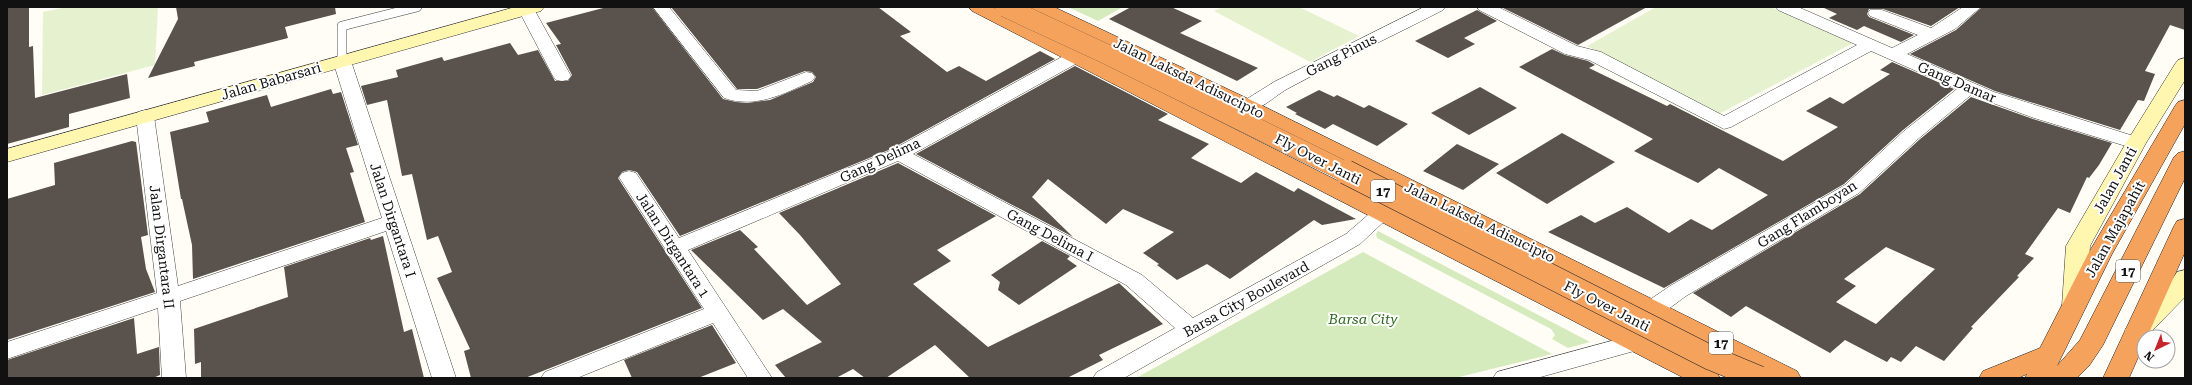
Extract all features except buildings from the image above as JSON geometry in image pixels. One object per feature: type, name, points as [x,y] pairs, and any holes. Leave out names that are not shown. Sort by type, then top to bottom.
[{"type":"highway","name":"17","points":[[978,7],[1707,378]]},
{"type":"highway","name":"Fly Over Janti","points":[[1005,7],[1104,53],[1322,160],[1690,348],[1759,378]]},
{"type":"highway","name":"Jalan Laksda Adisucipto","points":[[1040,7],[1248,106],[1654,308],[1788,378]]},
{"type":"highway","name":"Jalan Majapahit","points":[[2050,354],[2100,254],[2185,106]]},
{"type":"highway","name":"17","points":[[2061,378],[2080,359],[2090,345],[2185,157]]},
{"type":"highway","points":[[1439,242],[1581,304],[1595,304],[1601,298],[1596,290],[1576,276],[1469,216]]},
{"type":"highway","name":"17","points":[[2138,329],[2185,226]]},
{"type":"highway","name":"17","points":[[2116,378],[2136,334]]},
{"type":"highway","name":"17","points":[[2038,378],[2050,354]]},
{"type":"highway","points":[[1992,378],[2050,354]]},
{"type":"street","points":[[661,7],[730,94],[738,98],[763,94],[806,77]]},
{"type":"street","name":"Gang Pinus","points":[[1248,106],[1280,86],[1437,7]]},
{"type":"street","points":[[1485,7],[1571,50],[1595,56],[1724,123],[1871,44]]},
{"type":"street","name":"Gang Damar","points":[[1784,7],[1894,54],[1968,88],[2040,114],[2136,143]]},
{"type":"street","name":"Jalan Babarsari","points":[[7,156],[530,8]]},
{"type":"street","points":[[530,8],[562,76]]},
{"type":"street","points":[[1894,54],[1932,34],[1964,9]]},
{"type":"street","points":[[1876,13],[1932,34]]},
{"type":"street","name":"Gang Delima","points":[[676,247],[899,154],[1074,56]]},
{"type":"street","name":"Jalan Dirgantara I","points":[[342,61],[444,378]]},
{"type":"street","name":"Jalan Janti","points":[[2074,306],[2078,246],[2136,143],[2184,67]]},
{"type":"street","name":"Gang Flamboyan","points":[[1654,308],[1678,291],[1852,189],[1911,136],[1968,88]]},
{"type":"street","name":"Jalan Dirgantara II","points":[[145,116],[169,297],[174,378]]},
{"type":"street","name":"Gang Delima I","points":[[899,154],[1134,280],[1192,330]]},
{"type":"street","name":"Jalan Dirgantara 1","points":[[629,177],[676,247],[716,313],[760,378]]},
{"type":"street","name":"Barsa City Boulevard","points":[[1105,378],[1353,238],[1382,213]]},
{"type":"street","points":[[7,352],[393,222]]},
{"type":"street","points":[[2139,329],[2180,288],[2185,278]]},
{"type":"street","points":[[554,378],[716,313]]},
{"type":"street","points":[[1505,378],[1637,342]]},
{"type":"lane","points":[[342,61],[342,26],[417,7]]},
{"type":"green space","points":[[67,7],[158,7],[155,65],[42,95],[43,12]]},
{"type":"green space","points":[[1068,7],[1123,7],[1098,21]]},
{"type":"green space","points":[[1223,7],[1299,7],[1359,36],[1310,62],[1214,11]]},
{"type":"green space","points":[[1656,7],[1771,7],[1855,42],[1719,114],[1587,46]]},
{"type":"green space","points":[[1378,231],[1590,342],[1568,348],[1552,339],[1555,335],[1551,329],[1377,238],[1376,234]]},
{"type":"green space","name":"Barsa City","points":[[1363,252],[1552,354],[1455,378],[1136,378]]}]
